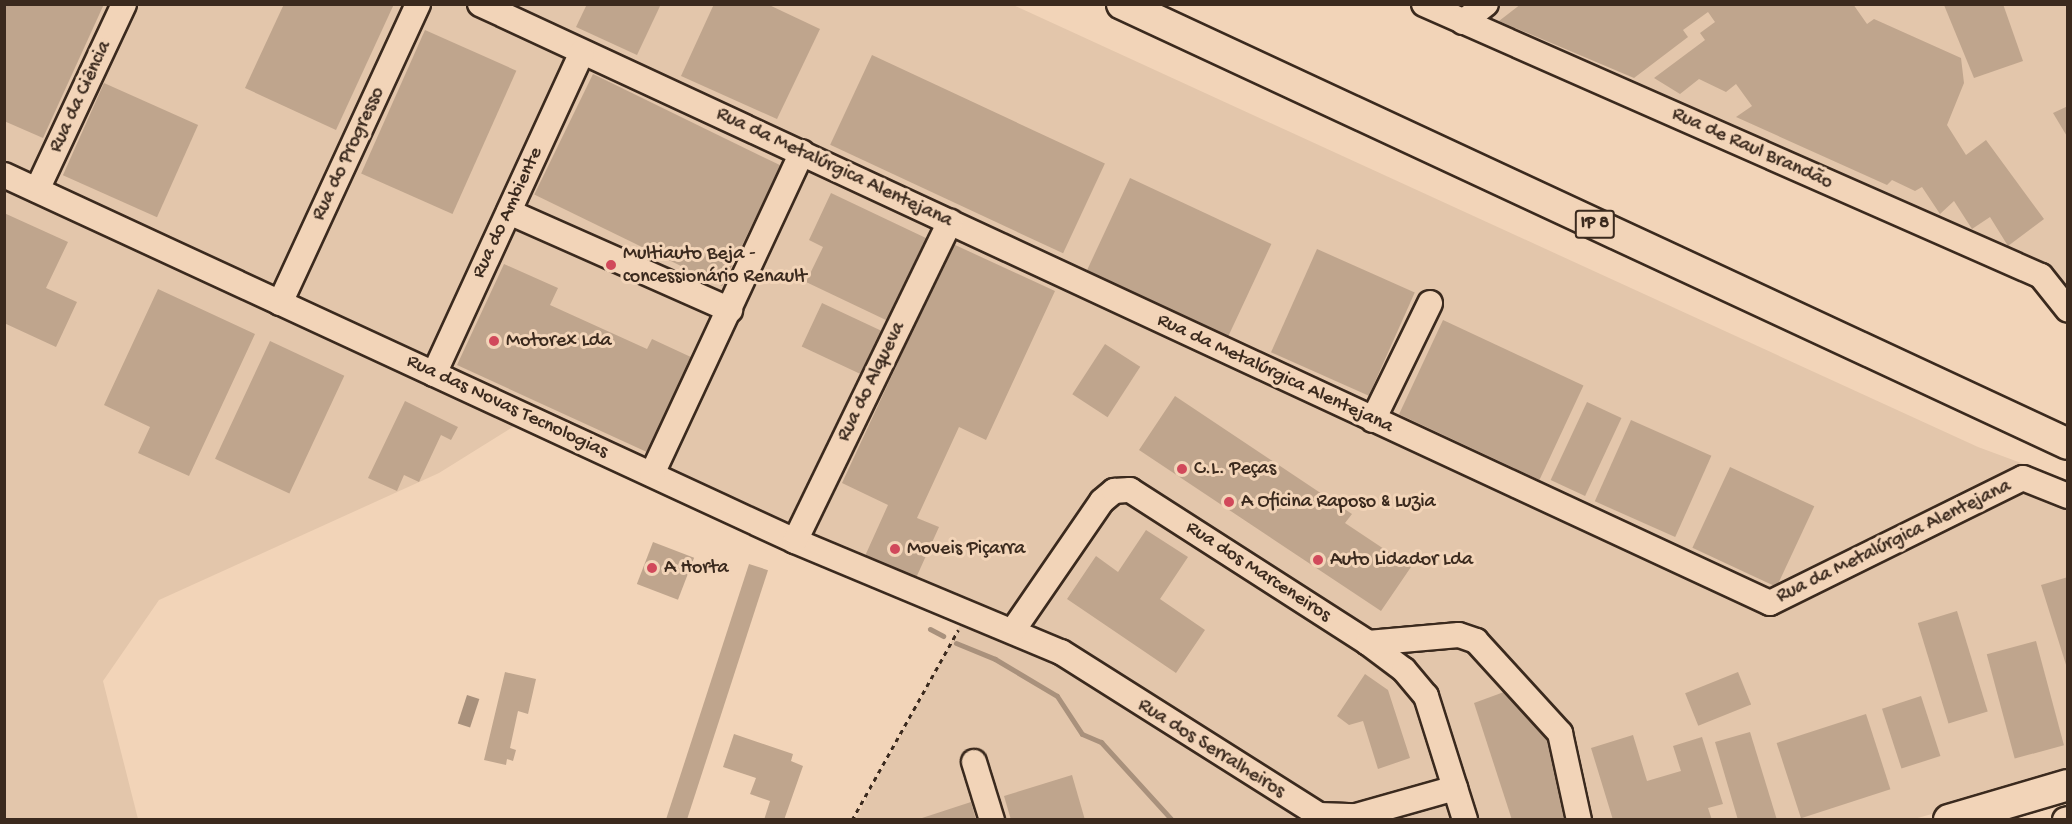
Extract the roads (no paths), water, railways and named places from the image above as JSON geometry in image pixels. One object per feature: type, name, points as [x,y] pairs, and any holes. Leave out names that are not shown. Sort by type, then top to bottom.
[{"type":"main road","name":"IP 8","points":[[1122,4],[2067,444]]},
{"type":"main road","points":[[1949,819],[2067,785]]},
{"type":"street","name":"Rua da Ciência","points":[[37,190],[124,4]]},
{"type":"street","name":"Rua do Progresso","points":[[280,303],[418,4]]},
{"type":"street","name":"Rua da Metalúrgica Alentejana","points":[[480,4],[1770,603],[2023,478],[2067,496]]},
{"type":"street","name":"Rua de Raul Brandão","points":[[1424,4],[2042,276],[2067,310]]},
{"type":"street","points":[[1463,22],[1485,4]]},
{"type":"street","name":"Rua do Ambiente","points":[[434,374],[582,52]]},
{"type":"street","points":[[652,474],[802,152]]},
{"type":"street","name":"Rua das Novas Tecnologias","points":[[4,175],[795,541],[967,614],[1014,629]]},
{"type":"street","points":[[509,212],[730,310]]},
{"type":"street","name":"Rua do Alqueva","points":[[795,541],[950,222]]},
{"type":"street","points":[[1373,420],[1430,303]]},
{"type":"street","name":"Rua dos Marceneiros","points":[[1014,629],[1102,501],[1122,489],[1137,493],[1368,643],[1404,670],[1426,696],[1465,819]]},
{"type":"street","name":"Rua dos Serralheiros","points":[[1014,629],[1061,652],[1319,815],[1356,816],[1455,788]]},
{"type":"street","points":[[1368,643],[1459,634],[1476,641],[1560,733],[1579,819]]},
{"type":"street","points":[[974,762],[992,819]]},
{"type":"waterway","points":[[930,629],[943,636]]},
{"type":"waterway","points":[[956,643],[995,659],[1057,696],[1082,734],[1101,742],[1172,820]]},
{"type":"place","name":"Multiauto Beja - concessionário Renault","points":[[611,265]]},
{"type":"place","name":"Motorex Lda","points":[[494,341]]},
{"type":"place","name":"C.L. Peças","points":[[1182,469]]},
{"type":"place","name":"A Oficina Raposo & Luzia","points":[[1229,502]]},
{"type":"place","name":"Moveis Piçarra","points":[[895,549]]},
{"type":"place","name":"Auto Lidador Lda","points":[[1318,560]]},
{"type":"place","name":"A Horta","points":[[652,568]]}]
